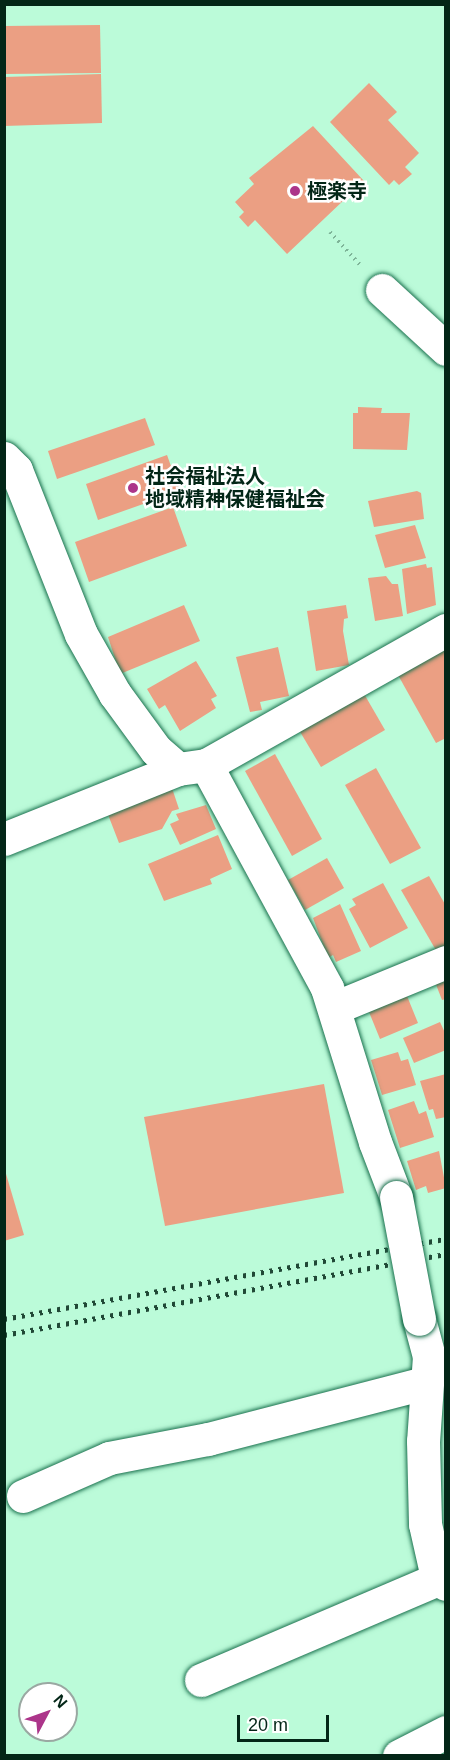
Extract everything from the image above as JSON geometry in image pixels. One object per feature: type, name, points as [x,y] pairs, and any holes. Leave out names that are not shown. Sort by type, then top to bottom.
[{"type":"street","points":[[382,290],[446,349]]},
{"type":"street","points":[[4,458],[16,470],[81,634],[115,694],[156,750],[192,767],[327,988],[375,1142],[396,1197],[419,1319],[429,1356],[425,1383],[435,1492],[425,1524],[443,1581],[201,1680]]},
{"type":"street","points":[[4,839],[192,767],[446,630]]},
{"type":"street","points":[[333,1008],[446,962]]},
{"type":"street","points":[[23,1496],[109,1458],[208,1440],[425,1383]]},
{"type":"street","points":[[399,1755],[446,1732]]},
{"type":"path","points":[[330,232],[382,290]]},
{"type":"building","points":[[100,25],[101,73],[4,74],[4,26]]},
{"type":"building","points":[[101,74],[102,123],[4,126],[4,77]]},
{"type":"building","points":[[369,83],[397,112],[388,120],[419,153],[405,167],[412,174],[399,185],[394,180],[389,185],[330,122]]},
{"type":"building","points":[[313,126],[364,181],[287,254],[255,220],[248,227],[239,217],[244,212],[235,202],[254,184],[249,178]]},
{"type":"building","points":[[358,407],[382,408],[381,413],[410,413],[407,450],[353,449],[353,413],[358,413]]},
{"type":"building","points":[[145,418],[155,445],[57,479],[48,451]]},
{"type":"building","name":"社会福祉法人 地域精神保健福祉会","points":[[167,455],[180,491],[98,520],[86,484]]},
{"type":"building","points":[[417,491],[421,493],[424,519],[374,527],[368,501]]},
{"type":"building","points":[[173,507],[187,546],[89,582],[75,542]]},
{"type":"building","points":[[415,525],[426,558],[385,568],[375,535]]},
{"type":"building","points":[[426,564],[427,568],[432,567],[436,605],[407,614],[402,569]]},
{"type":"building","points":[[386,576],[392,584],[398,584],[403,616],[375,621],[368,578]]},
{"type":"building","points":[[184,605],[200,641],[120,674],[108,637]]},
{"type":"building","points":[[346,605],[348,618],[344,619],[343,631],[349,665],[316,671],[307,611]]},
{"type":"building","points":[[278,647],[289,696],[260,702],[262,710],[250,712],[236,657]]},
{"type":"building","points":[[446,649],[446,738],[436,743],[398,675]]},
{"type":"building","points":[[196,661],[217,696],[211,699],[216,708],[180,731],[165,705],[159,709],[147,689]]},
{"type":"building","points":[[363,692],[385,730],[321,767],[299,730]]},
{"type":"building","points":[[275,754],[322,839],[292,856],[245,771]]},
{"type":"building","points":[[376,768],[421,848],[390,864],[345,785]]},
{"type":"building","points":[[172,788],[179,809],[172,811],[162,829],[119,843],[107,812]]},
{"type":"building","points":[[206,805],[216,829],[180,845],[170,824],[179,820],[176,814]]},
{"type":"building","points":[[218,835],[232,869],[210,879],[212,884],[164,901],[148,864]]},
{"type":"building","points":[[327,858],[344,888],[305,910],[288,880]]},
{"type":"building","points":[[429,876],[446,906],[446,948],[437,952],[401,890]]},
{"type":"building","points":[[383,883],[408,928],[370,948],[349,909],[356,905],[352,899]]},
{"type":"building","points":[[340,904],[361,951],[336,962],[333,955],[328,958],[313,918]]},
{"type":"building","points":[[446,978],[446,999],[442,1000],[435,982]]},
{"type":"building","points":[[407,996],[418,1023],[380,1039],[369,1012]]},
{"type":"building","points":[[440,1022],[446,1035],[446,1050],[414,1063],[403,1038]]},
{"type":"building","points":[[398,1052],[401,1061],[408,1059],[416,1085],[382,1095],[371,1060]]},
{"type":"building","points":[[446,1074],[446,1117],[436,1119],[433,1109],[429,1110],[420,1081]]},
{"type":"building","points":[[324,1084],[344,1193],[165,1226],[144,1117]]},
{"type":"building","points":[[414,1101],[419,1114],[426,1111],[434,1137],[400,1148],[388,1110]]},
{"type":"building","points":[[439,1151],[446,1188],[428,1193],[426,1186],[416,1190],[407,1161]]},
{"type":"building","points":[[4,1167],[24,1235],[4,1241]]},
{"type":"railway","points":[[4,1319],[446,1239]]},
{"type":"railway","points":[[4,1335],[446,1254]]},
{"type":"place","name":"極楽寺","points":[[295,191]]},
{"type":"place","name":"社会福祉法人 地域精神保健福祉会","points":[[133,488]]}]
